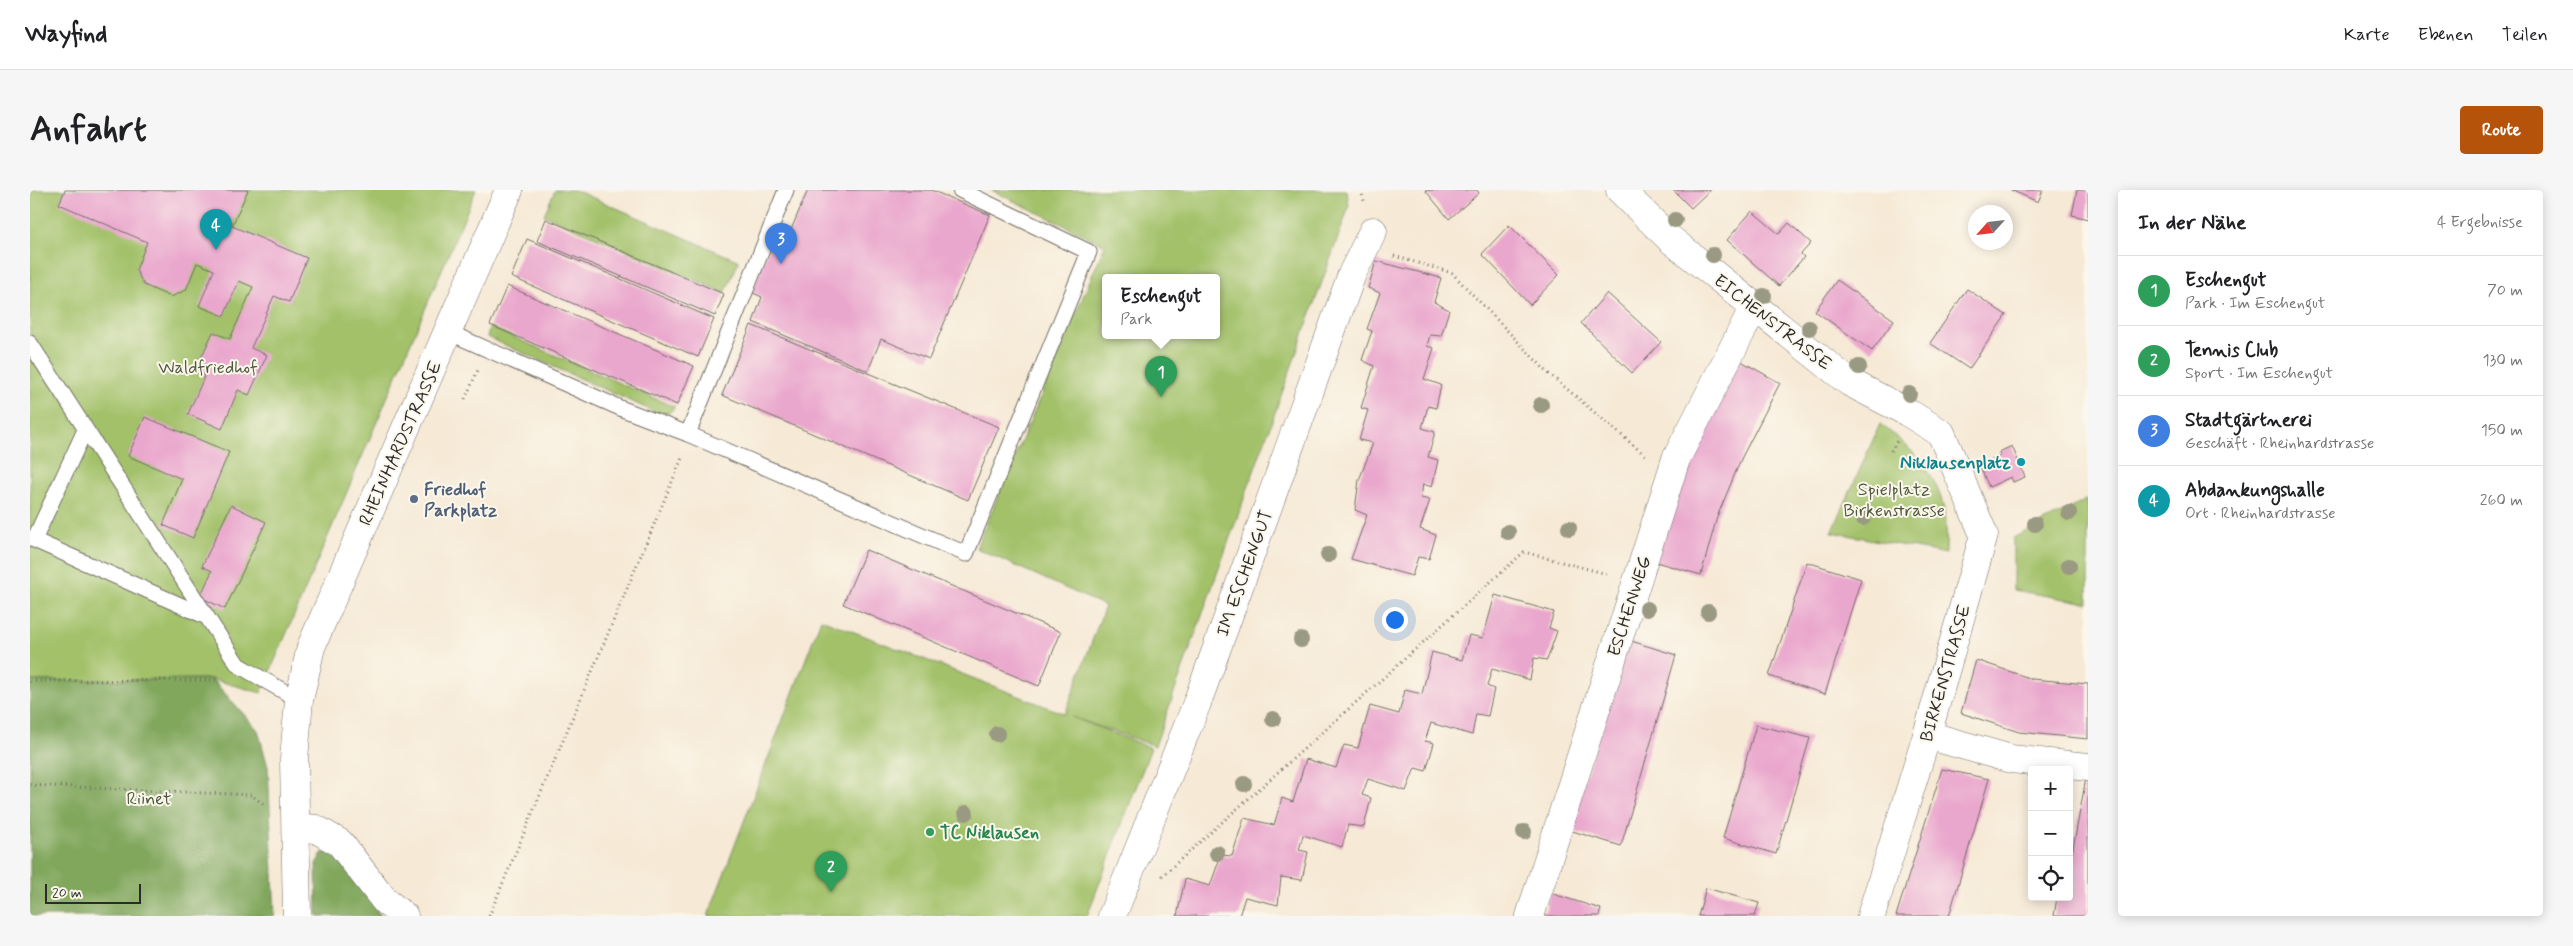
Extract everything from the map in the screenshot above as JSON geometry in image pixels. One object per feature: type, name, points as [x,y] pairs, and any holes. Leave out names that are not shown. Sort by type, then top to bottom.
[{"type":"street","name":"RHEINHARDSTRASSE","points":[[297,916],[294,759],[299,700],[311,647],[509,190]]},
{"type":"street","name":"EICHENSTRASSE","points":[[1620,190],[1670,239],[1849,382],[1907,412],[1941,433]]},
{"type":"street","name":"IM ESCHENGUT","points":[[1112,916],[1197,703],[1352,274],[1370,240]]},
{"type":"street","name":"ESCHENWEG","points":[[1530,916],[1676,459],[1754,307]]},
{"type":"street","name":"BIRKENSTRASSE","points":[[1871,916],[1928,735],[1984,535],[1941,433]]},
{"type":"street","points":[[1928,735],[2011,759],[2088,768]]},
{"type":"street","points":[[296,827],[316,829],[340,843],[385,901],[404,916]]},
{"type":"lane","points":[[690,434],[786,190]]},
{"type":"lane","points":[[448,332],[620,408],[690,434],[966,554],[1089,252],[960,190]]},
{"type":"lane","points":[[30,343],[238,665],[299,700]]},
{"type":"lane","points":[[85,430],[34,540],[207,617]]},
{"type":"path","points":[[1370,240],[1452,273],[1548,373],[1644,454]]},
{"type":"path","points":[[465,399],[487,350]]},
{"type":"path","points":[[489,916],[690,434]]},
{"type":"path","points":[[1155,883],[1524,552],[1637,581]]},
{"type":"path","points":[[30,681],[212,679],[220,681]]},
{"type":"path","points":[[30,785],[251,795],[296,827]]},
{"type":"green space","name":"Waldfriedhof","points":[[30,190],[476,190],[261,693],[212,679],[30,681]]},
{"type":"green space","points":[[555,190],[575,190],[739,261],[725,293],[544,215]]},
{"type":"green space","points":[[991,190],[1347,190],[1349,207],[1155,746],[1072,717],[1151,748],[1087,916],[708,916],[821,619],[1065,714],[1105,606],[976,548],[1105,245]]},
{"type":"green space","points":[[490,327],[675,407],[669,413],[657,413],[487,337]]},
{"type":"green space","name":"Spielplatz Birkenstrasse","points":[[1880,424],[1913,453],[1922,463],[1937,487],[1945,516],[1946,554],[1832,532]]},
{"type":"green space","points":[[2088,499],[2088,603],[2013,590],[2013,538]]},
{"type":"green space","name":"Riinet","points":[[212,679],[258,730],[268,767],[275,916],[30,916],[30,681]]},
{"type":"green space","points":[[332,852],[381,916],[317,916],[316,864],[322,853]]},
{"type":"building","points":[[65,190],[248,190],[232,226],[307,258],[289,302],[274,296],[251,348],[267,355],[249,395],[238,390],[222,429],[188,414],[205,375],[195,371],[213,332],[230,339],[253,287],[239,281],[224,316],[199,306],[214,270],[197,263],[186,290],[171,297],[144,285],[136,270],[147,242],[59,204]]},
{"type":"building","points":[[808,190],[931,190],[990,215],[929,359],[881,339],[868,371],[753,322],[762,297],[751,292],[778,227],[790,232]]},
{"type":"building","points":[[1425,190],[1477,190],[1479,193],[1449,219]]},
{"type":"building","points":[[1673,190],[1710,190],[1691,208]]},
{"type":"building","points":[[2011,190],[2043,190],[2038,202]]},
{"type":"building","points":[[2077,190],[2088,190],[2088,219],[2072,215]]},
{"type":"building","points":[[1752,211],[1779,234],[1789,223],[1811,243],[1801,254],[1804,257],[1779,286],[1727,240]]},
{"type":"building","points":[[546,219],[724,294],[715,316],[537,241]]},
{"type":"building","points":[[1509,225],[1559,275],[1530,305],[1482,254]]},
{"type":"building","points":[[527,239],[714,319],[698,357],[511,277]]},
{"type":"building","points":[[1376,261],[1441,278],[1434,302],[1449,310],[1441,336],[1430,335],[1427,346],[1434,348],[1424,379],[1441,385],[1436,408],[1428,406],[1422,428],[1435,432],[1428,457],[1438,460],[1432,487],[1423,484],[1421,498],[1430,500],[1420,529],[1436,535],[1429,559],[1418,557],[1412,576],[1351,559],[1367,515],[1355,510],[1359,480],[1373,443],[1359,440],[1368,410],[1361,408],[1374,366],[1362,360],[1372,331],[1367,329],[1380,293],[1368,288]]},
{"type":"building","points":[[1837,280],[1894,320],[1872,351],[1815,311]]},
{"type":"building","points":[[507,286],[694,366],[677,405],[490,325]]},
{"type":"building","points":[[1967,289],[2006,315],[1969,369],[1930,343]]},
{"type":"building","points":[[1607,293],[1661,342],[1632,373],[1581,323]]},
{"type":"building","points":[[751,325],[999,427],[968,500],[722,395]]},
{"type":"building","points":[[1734,357],[1780,383],[1742,457],[1717,517],[1701,575],[1649,560],[1681,462]]},
{"type":"building","points":[[145,417],[229,452],[193,538],[163,525],[182,479],[128,456]]},
{"type":"building","points":[[2012,446],[2025,477],[2013,482],[2011,477],[1989,487],[1979,465],[2001,456],[1999,452]]},
{"type":"building","points":[[231,505],[266,522],[225,609],[200,597],[212,571],[202,566]]},
{"type":"building","points":[[866,550],[1061,632],[1039,686],[843,604]]},
{"type":"building","points":[[1807,562],[1861,579],[1825,694],[1769,676]]},
{"type":"building","points":[[1495,595],[1554,612],[1549,628],[1557,631],[1547,660],[1534,658],[1530,680],[1492,669],[1487,686],[1494,689],[1488,716],[1476,714],[1472,735],[1431,723],[1425,741],[1434,743],[1426,771],[1415,768],[1406,791],[1368,779],[1362,795],[1371,798],[1364,827],[1348,825],[1342,847],[1303,835],[1299,850],[1308,852],[1302,880],[1281,877],[1278,905],[1245,897],[1239,916],[1177,916],[1185,879],[1210,886],[1221,855],[1232,856],[1244,818],[1274,825],[1282,798],[1293,802],[1306,759],[1336,768],[1344,745],[1358,748],[1370,706],[1399,714],[1405,690],[1422,694],[1432,652],[1462,660],[1469,635],[1483,638]]},
{"type":"building","points":[[1628,640],[1676,655],[1621,846],[1569,830]]},
{"type":"building","points":[[1976,660],[2032,679],[2088,684],[2088,739],[2019,732],[1961,713]]},
{"type":"building","points":[[1756,725],[1810,738],[1776,854],[1723,838]]},
{"type":"building","points":[[1942,769],[1989,779],[1949,916],[1896,916]]},
{"type":"building","points":[[2086,778],[2088,778],[2088,916],[2054,916],[2056,901],[2073,901],[2073,848]]},
{"type":"building","points":[[1706,888],[1759,903],[1755,916],[1698,916]]},
{"type":"building","points":[[1550,893],[1601,909],[1599,916],[1544,916]]},
{"type":"place","name":"Abdankungshalle","points":[[216,250]]},
{"type":"place","name":"Stadtgärtnerei","points":[[781,264]]},
{"type":"place","name":"Eschengut","points":[[1161,397]]},
{"type":"place","name":"Niklausenplatz","points":[[2021,462]]},
{"type":"place","name":"Friedhof Parkplatz","points":[[414,499]]},
{"type":"place","name":"TC Niklausen","points":[[930,832]]},
{"type":"place","name":"Tennis Club","points":[[831,892]]}]
